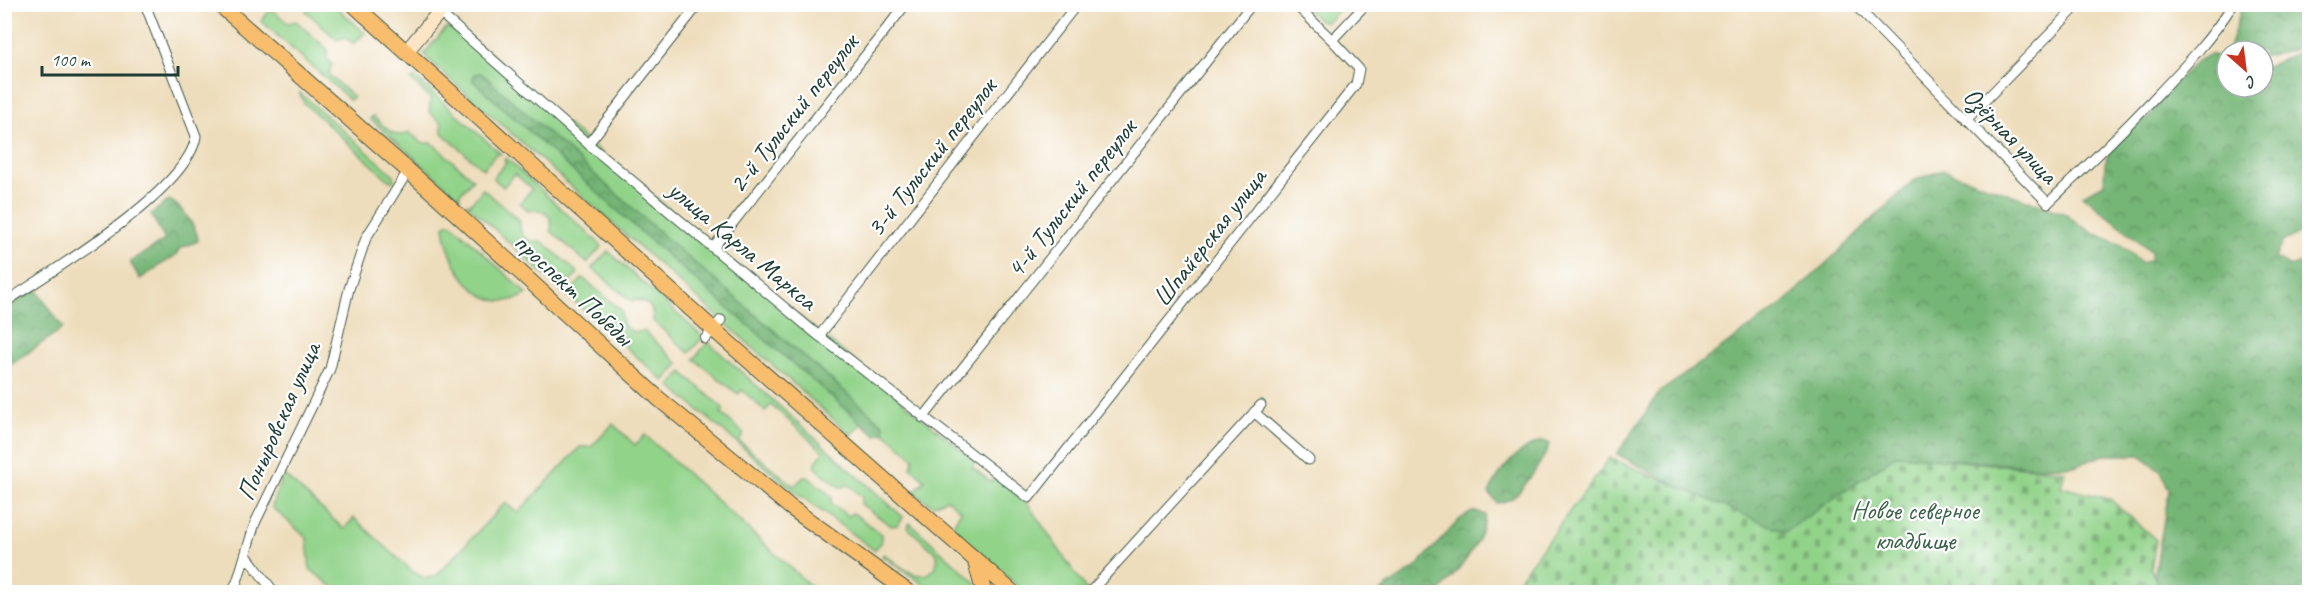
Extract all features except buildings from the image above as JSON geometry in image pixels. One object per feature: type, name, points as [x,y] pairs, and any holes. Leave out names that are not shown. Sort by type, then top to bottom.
[{"type":"main road","name":"проспект Победы","points":[[219,4],[408,171],[659,399],[790,507],[908,592]]},
{"type":"main road","points":[[353,4],[713,330],[1012,592]]},
{"type":"main road","points":[[406,52],[443,9]]},
{"type":"main road","points":[[974,559],[980,570],[984,592]]},
{"type":"street","points":[[4,303],[148,203],[189,158],[196,136],[146,4]]},
{"type":"street","points":[[588,144],[699,4]]},
{"type":"street","name":"2-й Тульский переулок","points":[[714,248],[906,4]]},
{"type":"street","name":"3-й Тульский переулок","points":[[819,336],[1077,4]]},
{"type":"street","name":"4-й Тульский переулок","points":[[924,418],[1252,4]]},
{"type":"street","points":[[1295,4],[1332,40],[1366,4]]},
{"type":"street","name":"Озёрная улица","points":[[1854,4],[2048,203],[2119,135],[2213,36],[2233,4]]},
{"type":"street","points":[[1966,120],[2079,4]]},
{"type":"street","name":"улица Карла Маркса","points":[[443,9],[588,144],[819,336],[1029,498]]},
{"type":"street","name":"Шпайерская улица","points":[[1029,498],[1356,84],[1359,69],[1332,40]]},
{"type":"street","name":"Поныровская улица","points":[[231,592],[246,555],[255,522],[330,369],[349,289],[366,238],[408,171]]},
{"type":"street","points":[[1090,592],[1258,408],[1310,460]]},
{"type":"street","points":[[246,555],[274,592]]},
{"type":"green space","points":[[2243,4],[2309,5],[2311,23],[2309,34],[2306,40],[2296,48],[2275,54],[2275,39],[2232,39]]},
{"type":"green space","points":[[308,5],[334,5],[365,33],[354,43],[344,38],[337,40],[306,11]]},
{"type":"green space","points":[[1302,5],[1341,5],[1342,7],[1327,22],[1320,21]]},
{"type":"green space","points":[[271,9],[288,23],[296,21],[328,50],[326,57],[332,65],[329,71],[330,76],[353,97],[350,100],[261,21]]},
{"type":"green space","points":[[446,28],[450,28],[975,461],[972,467],[991,482],[996,478],[1027,503],[1088,592],[1025,592],[966,541],[953,525],[961,511],[947,499],[933,505],[913,493],[925,480],[911,467],[914,458],[884,432],[876,435],[862,423],[851,435],[430,61],[424,54]]},
{"type":"green space","points":[[2309,48],[2309,228],[2282,242],[2275,258],[2290,267],[2309,260],[2309,592],[2157,592],[2155,573],[2169,490],[2161,471],[2140,455],[2104,455],[2074,466],[2040,467],[1897,455],[1785,532],[1694,495],[1617,454],[1660,392],[1784,303],[1913,181],[1943,170],[2063,213],[2090,231],[2121,245],[2142,263],[2150,260],[2152,252],[2083,195],[2104,184],[2105,162],[2112,144],[2136,124],[2150,116],[2170,88],[2197,61],[2211,54],[2215,56],[2215,99],[2275,99],[2275,63]]},
{"type":"green space","points":[[481,73],[676,247],[884,425],[884,432],[876,435],[670,258],[473,81],[474,74]]},
{"type":"green space","points":[[415,77],[501,154],[496,154],[483,169],[442,133],[442,123],[429,112],[431,99],[411,80]]},
{"type":"green space","points":[[299,92],[394,175],[394,181],[390,181],[304,103]]},
{"type":"green space","points":[[373,116],[394,134],[404,135],[409,132],[422,143],[432,143],[473,179],[459,195],[460,198],[370,119]]},
{"type":"green space","points":[[506,158],[602,246],[587,263],[551,231],[551,221],[547,214],[534,210],[529,211],[520,203],[532,189],[515,174],[503,187],[493,178],[506,163],[504,160]]},
{"type":"green space","points":[[483,189],[520,221],[520,230],[528,240],[542,241],[578,273],[562,291],[466,203],[470,204]]},
{"type":"green space","points":[[169,200],[188,218],[198,241],[179,249],[176,255],[140,279],[130,262],[165,240],[151,214]]},
{"type":"green space","points":[[449,223],[527,294],[511,300],[495,300],[482,295],[470,285],[452,257],[444,226]]},
{"type":"green space","points":[[608,251],[703,337],[689,353],[653,321],[651,308],[645,302],[631,301],[592,268]]},
{"type":"green space","points":[[583,278],[622,311],[622,321],[627,328],[634,332],[644,331],[679,364],[664,381],[567,295]]},
{"type":"green space","points":[[36,289],[63,328],[5,369],[5,310]]},
{"type":"green space","points":[[708,342],[903,517],[898,525],[891,526],[861,504],[862,497],[849,485],[840,487],[816,468],[816,462],[824,452],[771,405],[765,411],[742,390],[738,394],[694,359]]},
{"type":"green space","points":[[682,372],[724,409],[721,413],[744,434],[739,441],[794,486],[804,477],[808,477],[832,497],[831,503],[848,516],[853,513],[881,534],[881,543],[874,550],[794,491],[670,386]]},
{"type":"green space","points":[[613,424],[635,445],[645,435],[817,592],[339,592],[310,569],[307,538],[272,507],[283,474],[344,529],[354,518],[413,572],[424,578],[435,577],[505,503],[518,513],[580,447],[591,447]]},
{"type":"green space","points":[[1542,441],[1549,443],[1548,449],[1534,472],[1511,499],[1497,503],[1489,493],[1498,476],[1517,455]]},
{"type":"green space","name":"Новое северное кладбище","points":[[1897,455],[2065,471],[2061,487],[2110,499],[2156,540],[2151,568],[2160,592],[1509,592],[1610,458],[1785,532]]},
{"type":"green space","points":[[1472,512],[1485,515],[1480,536],[1461,567],[1439,592],[1380,592],[1415,568],[1460,519]]},
{"type":"green space","points":[[910,523],[975,582],[977,592],[935,592],[882,556],[884,554],[900,566],[919,575],[925,575],[933,570],[937,564],[937,554],[907,527]]}]
